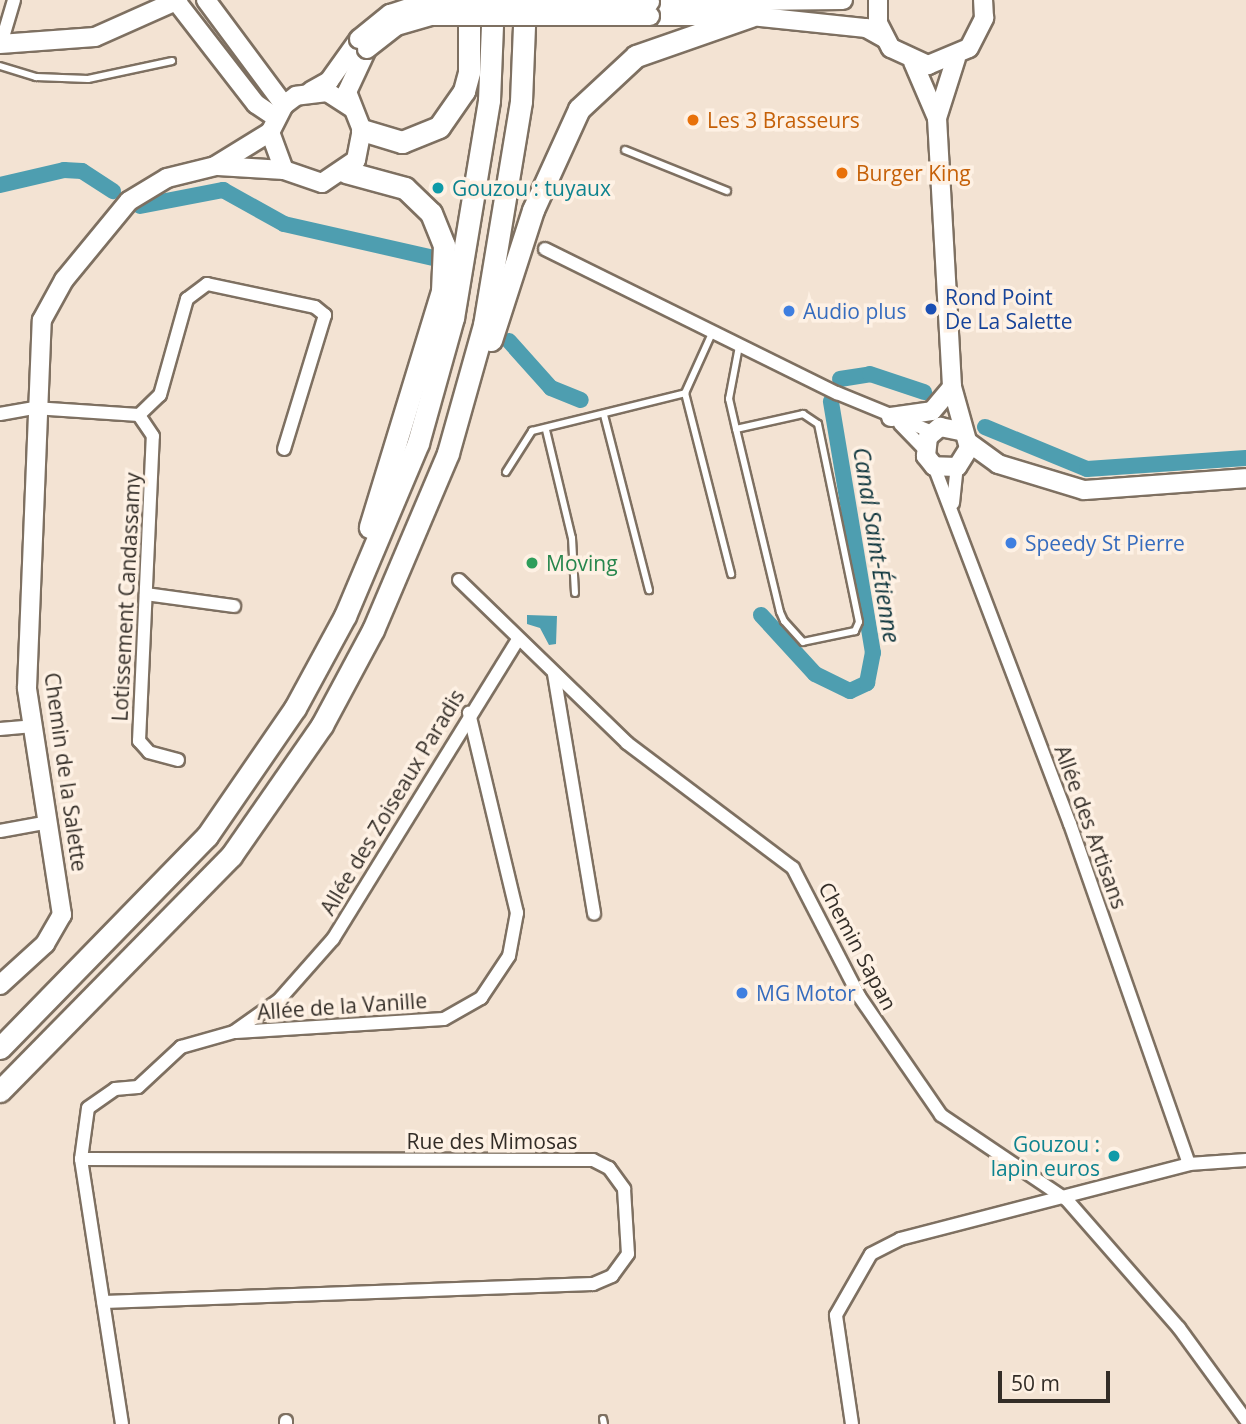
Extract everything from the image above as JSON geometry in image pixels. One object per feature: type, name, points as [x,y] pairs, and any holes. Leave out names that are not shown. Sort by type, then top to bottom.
[{"type":"highway","points":[[362,130],[402,142],[439,127],[464,91],[469,72],[469,0]]},
{"type":"highway","points":[[0,1048],[207,836],[321,662],[418,443],[453,317],[486,126],[493,0]]},
{"type":"highway","points":[[448,453],[506,220],[521,102],[525,0]]},
{"type":"highway","points":[[0,1091],[158,936],[277,793],[367,642],[448,453],[533,210],[579,109],[636,56],[747,6]]},
{"type":"highway","points":[[321,662],[399,445],[444,266],[438,228],[418,199],[389,181],[346,172]]},
{"type":"street","points":[[206,0],[276,118],[284,170],[322,183],[346,172],[356,160],[362,130],[352,108],[349,76],[363,44]]},
{"type":"street","points":[[276,118],[311,91],[329,81],[390,14],[428,2],[650,9],[843,0]]},
{"type":"street","points":[[878,0],[884,38]]},
{"type":"street","points":[[937,118],[956,58],[979,34],[983,0]]},
{"type":"street","points":[[10,1],[0,44],[95,37],[177,1],[256,104],[276,118]]},
{"type":"street","points":[[747,6],[866,28],[884,38],[913,62],[937,118],[952,387],[964,437],[959,466]]},
{"type":"street","points":[[913,62],[956,58]]},
{"type":"street","points":[[311,91],[334,95],[352,108]]},
{"type":"street","name":"Chemin de la Salette","points":[[215,166],[276,118]]},
{"type":"street","name":"Chemin de la Salette","points":[[3,977],[58,926],[61,902],[27,688],[34,408],[42,320],[64,280],[144,188],[215,166],[284,170]]},
{"type":"street","points":[[545,249],[713,331],[738,346],[891,417],[964,437],[998,464]]},
{"type":"street","points":[[0,414],[34,408],[139,415],[160,395],[187,299],[216,282],[324,315],[284,449]]},
{"type":"street","points":[[891,417],[932,411],[952,387]]},
{"type":"street","points":[[925,450],[952,387]]},
{"type":"street","name":"Lotissement Candassamy","points":[[139,415],[153,436],[139,741],[149,752],[178,760]]},
{"type":"street","points":[[891,417],[925,450],[934,466],[998,464],[1084,490],[1246,478]]},
{"type":"street","name":"Allée des Artisans","points":[[934,466],[953,503],[1189,1164]]},
{"type":"street","name":"Allée des Artisans","points":[[953,503],[959,466]]},
{"type":"street","name":"Chemin Sapan","points":[[459,580],[554,673],[684,791],[793,868],[859,996],[942,1115],[1067,1199],[1179,1328],[1246,1420]]},
{"type":"street","points":[[146,594],[234,606]]},
{"type":"street","name":"Allée des Zoiseaux Paradis","points":[[80,1159],[88,1108],[115,1089],[138,1087],[194,1040],[234,1032],[279,1000],[333,939],[469,712],[518,639]]},
{"type":"street","points":[[554,673],[594,914]]},
{"type":"street","name":"Allée de la Vanille","points":[[234,1032],[444,1019],[481,998],[509,956],[517,913],[469,712]]},
{"type":"street","points":[[0,729],[33,726]]},
{"type":"street","points":[[0,831],[48,822]]},
{"type":"street","points":[[80,1159],[122,1424]]},
{"type":"street","name":"Rue des Mimosas","points":[[80,1159],[593,1160],[608,1168],[624,1189],[628,1254],[612,1276],[593,1284],[103,1302]]},
{"type":"street","points":[[852,1424],[836,1315],[871,1254],[900,1239],[1067,1199],[1189,1164],[1246,1160]]},
{"type":"lane","points":[[0,66],[36,77],[88,79],[172,61]]},
{"type":"lane","points":[[625,150],[727,191]]},
{"type":"lane","points":[[713,331],[685,393],[730,574]]},
{"type":"lane","points":[[736,429],[803,414],[818,424],[859,622],[855,631],[803,642],[784,621],[736,429],[729,399],[738,346]]},
{"type":"lane","points":[[506,472],[528,435],[685,393]]},
{"type":"lane","points":[[604,415],[649,590]]},
{"type":"lane","points":[[546,430],[572,538],[575,593]]},
{"type":"water","points":[[527,615],[557,616],[556,644],[549,645],[540,628],[527,624]]},
{"type":"waterway","name":"Canal Saint-Étienne","points":[[0,185],[64,170],[82,171],[113,191]]},
{"type":"waterway","name":"Canal Saint-Étienne","points":[[140,206],[223,190],[284,224],[434,258]]},
{"type":"waterway","name":"Canal Saint-Étienne","points":[[509,341],[551,388],[581,400]]},
{"type":"waterway","name":"Canal Saint-Étienne","points":[[840,379],[870,374],[924,392]]},
{"type":"waterway","name":"Canal Saint-Étienne","points":[[761,615],[815,674],[850,691],[867,683],[873,653],[831,401]]},
{"type":"waterway","name":"Canal Saint-Étienne","points":[[985,427],[1087,469],[1246,458]]},
{"type":"place","name":"Les 3 Brasseurs","points":[[693,120]]},
{"type":"place","name":"Burger King","points":[[842,173]]},
{"type":"place","name":"Gouzou : tuyaux","points":[[438,188]]},
{"type":"place","name":"Rond Point De La Salette","points":[[931,309]]},
{"type":"place","name":"Audio plus","points":[[789,311]]},
{"type":"place","name":"Speedy St Pierre","points":[[1011,543]]},
{"type":"place","name":"Moving","points":[[532,563]]},
{"type":"place","name":"MG Motor","points":[[742,993]]},
{"type":"place","name":"Gouzou : lapin euros","points":[[1114,1156]]}]
